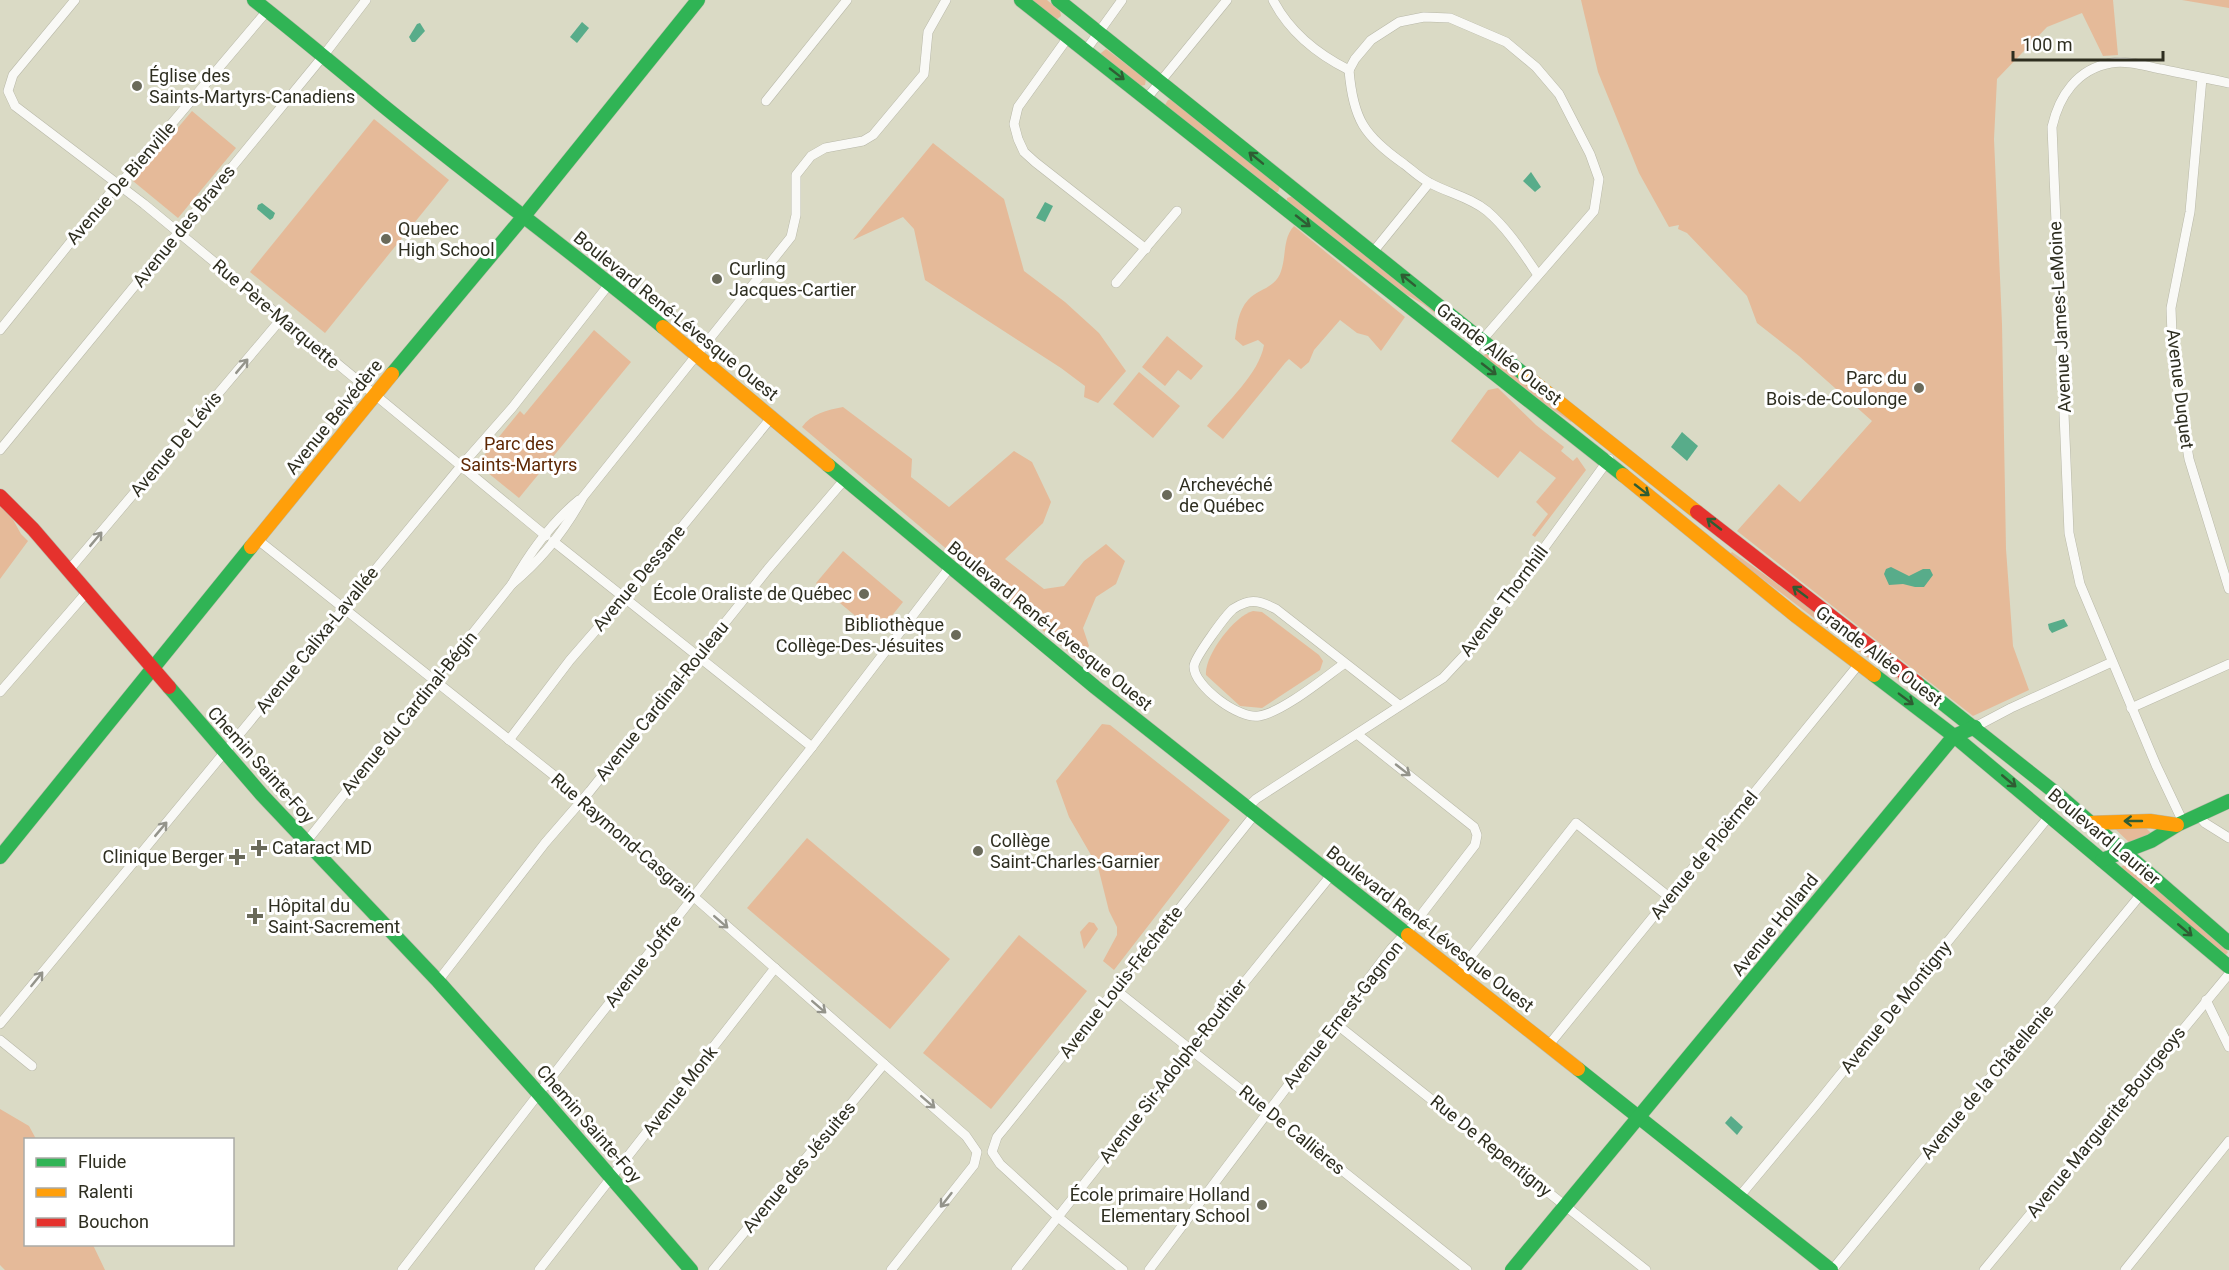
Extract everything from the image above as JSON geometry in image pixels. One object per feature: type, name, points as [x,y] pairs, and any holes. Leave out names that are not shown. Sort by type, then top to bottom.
[{"type":"main road","name":"Boulevard René-Lévesque Ouest","points":[[254,0],[381,104],[610,283],[1084,678],[1831,1270]]},
{"type":"main road","name":"Avenue Belvédère","points":[[0,857],[698,0]]},
{"type":"main road","name":"Grande Allée Ouest","points":[[1021,0],[1607,462],[1796,616],[1954,736]]},
{"type":"main road","name":"Grande Allée Ouest","points":[[1058,0],[1617,448],[1975,727]]},
{"type":"main road","points":[[1278,201],[1290,185]]},
{"type":"main road","name":"Chemin Sainte-Foy","points":[[0,496],[69,570],[225,753],[438,981],[539,1094],[691,1270]]},
{"type":"main road","name":"Avenue Holland","points":[[1512,1270],[1954,736],[1975,727]]},
{"type":"main road","name":"Boulevard Laurier","points":[[1975,727],[2229,944]]},
{"type":"main road","name":"Boulevard Laurier","points":[[1954,736],[2229,967]]},
{"type":"main road","points":[[2102,860],[2122,851],[2134,849],[2171,831],[2180,823],[2229,801]]},
{"type":"main road","points":[[2089,823],[2150,821],[2180,823]]},
{"type":"street","name":"Rue Père-Marquette","points":[[75,0],[13,75],[8,92],[15,106],[119,184],[623,599],[812,747]]},
{"type":"street","name":"Avenue des Braves","points":[[0,450],[324,55],[366,0]]},
{"type":"street","points":[[766,101],[847,0]]},
{"type":"street","name":"Avenue du Cardinal-Bégin","points":[[306,842],[512,584],[529,570],[550,539],[573,515],[583,497],[791,237],[796,215],[796,175],[811,156],[825,148],[863,141],[873,135],[924,74],[928,32],[946,0]]},
{"type":"street","points":[[1086,50],[1122,0]]},
{"type":"street","points":[[1146,98],[1227,0]]},
{"type":"street","points":[[1273,0],[1292,28],[1307,44],[1323,57],[1349,70]]},
{"type":"street","name":"Avenue De Bienville","points":[[0,330],[110,193],[267,10]]},
{"type":"street","points":[[1470,354],[1594,211],[1599,179],[1590,154],[1559,94],[1536,67],[1506,42],[1450,18],[1424,17],[1399,22],[1371,40],[1349,70],[1351,91],[1359,119],[1374,141],[1429,183],[1460,195],[1486,210],[1509,234],[1538,275]]},
{"type":"street","points":[[1069,36],[1018,107],[1014,124],[1018,139],[1024,152],[1035,162],[1146,249]]},
{"type":"street","name":"Avenue James-LeMoine","points":[[2180,823],[2080,584],[2070,533],[2052,127],[2064,93],[2074,82],[2091,70],[2112,63],[2129,63],[2229,82]]},
{"type":"street","name":"Avenue Duquet","points":[[2202,78],[2190,212],[2171,308],[2173,362],[2189,459],[2229,589]]},
{"type":"street","points":[[1373,252],[1429,183]]},
{"type":"street","points":[[1116,283],[1177,210]]},
{"type":"street","name":"Avenue Calixa-Lavallée","points":[[0,1024],[461,466],[512,408],[610,283]]},
{"type":"street","name":"Avenue De Lévis","points":[[69,570],[282,318]]},
{"type":"street","name":"Avenue Dessane","points":[[508,740],[570,660],[771,418]]},
{"type":"street","name":"Avenue Thornhill","points":[[1251,811],[1256,799],[1443,678],[1471,648],[1617,448]]},
{"type":"street","name":"Avenue Cardinal-Rouleau","points":[[438,981],[544,843],[581,802],[845,479]]},
{"type":"street","name":"Rue Raymond-Casgrain","points":[[258,540],[556,777],[581,802],[652,860],[966,1136],[977,1152],[974,1165],[891,1270]]},
{"type":"street","name":"Avenue Joffre","points":[[402,1270],[812,747],[950,567]]},
{"type":"street","points":[[0,692],[87,592]]},
{"type":"street","points":[[1345,663],[1281,706],[1258,717],[1236,712],[1220,700],[1196,677],[1194,666],[1202,650],[1233,609],[1256,601],[1276,609],[1399,705]]},
{"type":"street","name":"Avenue Holland","points":[[1975,727],[2112,662]]},
{"type":"street","name":"Avenue de Ploërmel","points":[[1548,1046],[1859,664]]},
{"type":"street","points":[[2132,708],[2229,664]]},
{"type":"street","name":"Avenue Ernest-Gagnon","points":[[1149,1270],[1391,949],[1475,844],[1477,835],[1474,828],[1357,734]]},
{"type":"street","name":"Avenue Louis-Fréchette","points":[[1058,1217],[1000,1164],[992,1152],[997,1137],[1116,990],[1251,811]]},
{"type":"street","name":"Avenue De Montigny","points":[[1738,1197],[1822,1097],[2050,815]]},
{"type":"street","points":[[2198,815],[2205,823],[2229,838]]},
{"type":"street","points":[[1457,974],[1576,823],[1669,897]]},
{"type":"street","name":"Avenue Sir-Adolphe-Routhier","points":[[1016,1270],[1332,874]]},
{"type":"street","name":"Avenue de la Châtellenie","points":[[1831,1270],[2142,893]]},
{"type":"street","name":"Avenue Monk","points":[[539,1270],[775,969]]},
{"type":"street","name":"Avenue Marguerite-Bourgeoys","points":[[1984,1270],[2229,974]]},
{"type":"street","name":"Rue De Callières","points":[[1116,990],[1467,1270]]},
{"type":"street","points":[[2206,1000],[2229,1047]]},
{"type":"street","name":"Rue De Repentigny","points":[[1335,1023],[1646,1270]]},
{"type":"street","points":[[0,1040],[32,1066]]},
{"type":"street","name":"Avenue des Jésuites","points":[[713,1270],[884,1064]]},
{"type":"street","points":[[2125,1270],[2229,1141]]},
{"type":"street","points":[[1058,1217],[1123,1270]]},
{"type":"green space","points":[[1030,0],[1047,0],[1060,11],[1061,16],[1056,20]]},
{"type":"green space","name":"Parc du Bois-de-Coulonge","points":[[1581,0],[2113,0],[2118,55],[2103,56],[2082,13],[2047,27],[1997,79],[1994,139],[2002,324],[2006,549],[2013,646],[2029,690],[1973,716],[1737,531],[1779,484],[1800,502],[1872,421],[1799,356],[1757,323],[1747,296],[1687,233],[1678,229],[1679,225],[1669,227],[1639,173],[1598,72]]},
{"type":"green space","points":[[2182,0],[2229,0],[2229,8]]},
{"type":"green space","points":[[1106,49],[1146,79],[1145,85],[1139,86],[1101,56]]},
{"type":"green space","points":[[1171,99],[1280,187],[1278,192],[1165,105]]},
{"type":"green space","points":[[192,111],[236,148],[178,218],[133,181]]},
{"type":"green space","points":[[374,119],[449,180],[325,333],[250,272]]},
{"type":"green space","points":[[933,143],[1004,199],[1024,271],[1065,302],[1099,333],[1126,371],[1098,403],[1084,397],[1085,386],[1061,368],[925,280],[914,229],[903,217],[853,240]]},
{"type":"green space","points":[[1293,196],[1466,337],[1423,304],[1395,288],[1287,201],[1287,198]]},
{"type":"green space","points":[[1294,226],[1405,317],[1381,351],[1368,336],[1357,333],[1340,320],[1314,350],[1309,362],[1301,369],[1289,359],[1285,363],[1223,439],[1207,426],[1249,377],[1256,367],[1264,345],[1258,340],[1243,346],[1235,339],[1240,314],[1248,300],[1277,279],[1282,268],[1286,242]]},
{"type":"green space","name":"Parc des Saints-Martyrs","points":[[594,330],[631,362],[519,498],[477,464],[520,411],[524,415]]},
{"type":"green space","points":[[1167,336],[1203,366],[1191,380],[1178,370],[1165,386],[1142,367]]},
{"type":"green space","points":[[1487,353],[1572,420],[1571,422],[1505,377],[1482,357]]},
{"type":"green space","points":[[1139,372],[1180,406],[1153,438],[1113,404]]},
{"type":"green space","points":[[1498,388],[1536,425],[1564,447],[1561,451],[1573,461],[1577,457],[1586,470],[1535,537],[1532,535],[1548,514],[1536,502],[1556,478],[1520,451],[1498,478],[1451,441],[1488,390]]},
{"type":"green space","points":[[843,407],[912,459],[911,477],[949,507],[1014,451],[1032,462],[1051,502],[1043,523],[1005,559],[1044,589],[1064,586],[1084,561],[1106,544],[1125,561],[1116,584],[1096,597],[1083,628],[1089,646],[1078,660],[802,427],[825,411]]},
{"type":"green space","points":[[0,496],[21,534],[28,541],[0,579]]},
{"type":"green space","points":[[843,551],[903,602],[877,634],[816,583]]},
{"type":"green space","points":[[1732,552],[1831,623],[1830,628],[1730,554]]},
{"type":"green space","points":[[1253,611],[1262,612],[1319,655],[1323,661],[1320,670],[1262,708],[1240,706],[1206,675],[1210,658],[1229,628],[1245,614]]},
{"type":"green space","points":[[1847,636],[1950,718],[1845,642],[1844,637]]},
{"type":"green space","points":[[1102,724],[1110,725],[1230,820],[1114,970],[1103,961],[1117,935],[1117,927],[1109,911],[1098,867],[1069,817],[1056,781]]},
{"type":"green space","points":[[2113,827],[2146,828],[2151,833],[2131,844]]},
{"type":"green space","points":[[807,838],[950,959],[890,1029],[747,908]]},
{"type":"green space","points":[[2127,863],[2228,952],[2225,956],[2121,867]]},
{"type":"green space","points":[[1089,922],[1094,923],[1098,929],[1084,949],[1080,932]]},
{"type":"green space","points":[[1019,935],[1087,991],[991,1109],[923,1053]]},
{"type":"green space","points":[[0,1109],[29,1126],[35,1138],[24,1138],[24,1246],[93,1246],[105,1270],[5,1270],[0,1265]]},
{"type":"shaded area","points":[[582,22],[589,28],[577,43],[570,37]]},
{"type":"shaded area","points":[[420,23],[425,31],[415,42],[412,42],[409,37]]},
{"type":"shaded area","points":[[1531,172],[1541,187],[1535,192],[1523,181]]},
{"type":"shaded area","points":[[1045,202],[1053,206],[1045,222],[1036,218]]},
{"type":"shaded area","points":[[262,203],[275,213],[270,220],[257,209]]},
{"type":"shaded area","points":[[1682,432],[1698,446],[1687,461],[1671,447]]},
{"type":"shaded area","points":[[1891,567],[1909,576],[1923,569],[1930,569],[1933,575],[1924,587],[1889,585],[1884,574],[1886,569]]},
{"type":"shaded area","points":[[2064,619],[2068,626],[2052,633],[2048,624]]},
{"type":"shaded area","points":[[1731,1116],[1743,1127],[1737,1135],[1725,1123]]},
{"type":"traffic: fast","points":[[254,0],[416,132],[663,327]]},
{"type":"traffic: fast","points":[[392,374],[524,216],[698,0]]},
{"type":"traffic: fast","points":[[1021,0],[1623,475]]},
{"type":"traffic: fast","points":[[1058,0],[1525,375]]},
{"type":"traffic: fast","points":[[828,465],[1095,687],[1408,935]]},
{"type":"traffic: fast","points":[[0,857],[251,547]]},
{"type":"traffic: fast","points":[[1874,675],[1954,736],[2229,967]]},
{"type":"traffic: fast","points":[[1917,683],[2062,798],[2229,943]]},
{"type":"traffic: fast","points":[[169,687],[262,795],[438,981],[691,1270]]},
{"type":"traffic: fast","points":[[1512,1270],[1954,736],[1975,727]]},
{"type":"traffic: fast","points":[[2102,860],[2151,841],[2177,825],[2229,801]]},
{"type":"traffic: fast","points":[[1578,1069],[1831,1270]]},
{"type":"traffic: slow","points":[[663,327],[828,465]]},
{"type":"traffic: slow","points":[[251,547],[392,374]]},
{"type":"traffic: slow","points":[[1525,375],[1697,512]]},
{"type":"traffic: slow","points":[[1623,475],[1796,616],[1874,675]]},
{"type":"traffic: slow","points":[[2089,823],[2150,821],[2177,825]]},
{"type":"traffic: slow","points":[[1408,935],[1578,1069]]},
{"type":"traffic: jam","points":[[0,496],[33,529],[169,687]]},
{"type":"traffic: jam","points":[[1697,512],[1917,683]]},
{"type":"place","name":"Église des Saints-Martyrs-Canadiens","points":[[137,86]]},
{"type":"place","name":"Quebec High School","points":[[386,239]]},
{"type":"place","name":"Curling Jacques-Cartier","points":[[717,279]]},
{"type":"place","name":"Parc du Bois-de-Coulonge","points":[[1919,388]]},
{"type":"place","name":"Archevéché de Québec","points":[[1167,495]]},
{"type":"place","name":"École Oraliste de Québec","points":[[864,594]]},
{"type":"place","name":"Bibliothèque Collège-Des-Jésuites","points":[[956,635]]},
{"type":"place","name":"Cataract MD","points":[[259,848]]},
{"type":"place","name":"Collège Saint-Charles-Garnier","points":[[978,851]]},
{"type":"place","name":"Clinique Berger","points":[[237,857]]},
{"type":"place","name":"Hôpital du Saint-Sacrement","points":[[255,916]]},
{"type":"place","name":"École primaire Holland Elementary School","points":[[1262,1205]]}]
